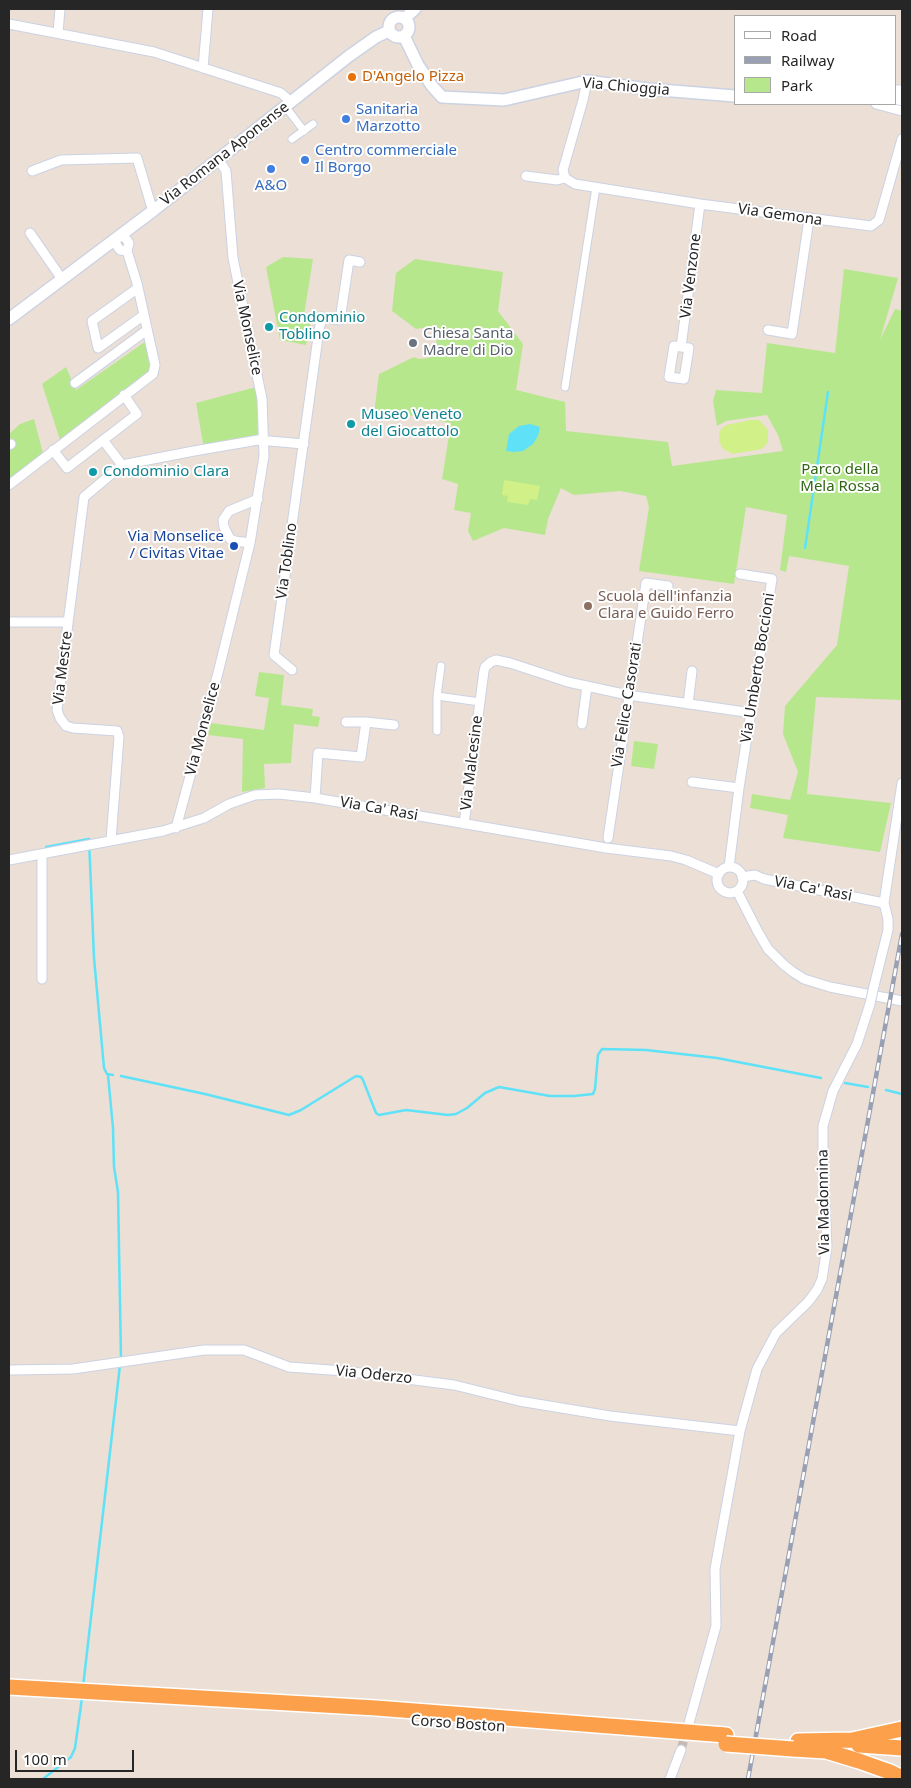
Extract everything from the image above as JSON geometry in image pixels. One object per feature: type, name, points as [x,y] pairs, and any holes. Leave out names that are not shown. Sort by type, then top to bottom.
[{"type":"highway","name":"Corso Boston","points":[[9,1687],[376,1708],[726,1740]]},
{"type":"highway","name":"Corso Boston","points":[[9,1696],[798,1744],[859,1760],[902,1778]]},
{"type":"highway","name":"Corso Boston","points":[[798,1744],[820,1740],[852,1740],[879,1736],[902,1729]]},
{"type":"highway","points":[[798,1744],[902,1748]]},
{"type":"highway","points":[[826,1751],[902,1758]]},
{"type":"street","points":[[58,33],[60,9]]},
{"type":"street","points":[[204,68],[208,9]]},
{"type":"street","name":"Via Romana Aponense","points":[[9,319],[219,160],[349,56],[376,37],[389,31],[388,25],[392,18],[399,16],[405,18],[415,9]]},
{"type":"street","points":[[389,31],[394,36],[404,36],[409,27],[405,18]]},
{"type":"street","points":[[9,24],[154,52],[281,93],[304,131]]},
{"type":"street","name":"Via Chioggia","points":[[404,36],[423,72],[432,86],[442,96],[504,100],[587,81],[648,89],[734,96]]},
{"type":"street","points":[[565,178],[563,170],[584,100],[587,81]]},
{"type":"street","points":[[880,105],[902,111]]},
{"type":"street","points":[[292,139],[313,124]]},
{"type":"street","name":"Via Gemona","points":[[526,176],[557,180],[565,178],[575,184],[700,204],[865,226],[876,224],[879,220],[902,139]]},
{"type":"street","points":[[32,171],[61,160],[137,158],[150,204],[154,210]]},
{"type":"street","name":"Via Monselice","points":[[176,828],[218,673],[250,543],[264,456],[262,398],[233,258],[226,171],[219,160]]},
{"type":"street","points":[[565,387],[596,187]]},
{"type":"street","name":"Via Venzone","points":[[682,347],[700,204]]},
{"type":"street","points":[[768,330],[792,334],[809,219]]},
{"type":"street","points":[[30,233],[62,279]]},
{"type":"street","points":[[9,485],[153,374],[155,364],[138,288],[127,252],[120,250],[118,237]]},
{"type":"street","name":"Via Toblino","points":[[292,670],[274,655],[322,317],[340,320],[350,260],[360,262]]},
{"type":"street","points":[[102,363],[92,321],[138,288]]},
{"type":"street","points":[[98,348],[144,314]]},
{"type":"street","points":[[75,383],[147,330]]},
{"type":"street","name":"Via Venzone","points":[[674,346],[682,347],[689,348],[684,379],[669,377],[674,346]]},
{"type":"street","points":[[53,450],[67,468],[138,414],[124,395]]},
{"type":"street","points":[[103,440],[122,465]]},
{"type":"street","points":[[264,440],[304,444]]},
{"type":"street","name":"Via Mestre","points":[[111,840],[120,737],[117,731],[66,726],[57,710],[84,497],[122,465],[264,440]]},
{"type":"street","points":[[250,543],[235,542],[230,539],[223,520],[229,511],[258,499]]},
{"type":"street","name":"Via Umberto Boccioni","points":[[729,867],[739,788],[772,579],[740,574]]},
{"type":"street","name":"Via Felice Casorati","points":[[606,848],[646,583],[668,586]]},
{"type":"street","points":[[9,622],[68,622]]},
{"type":"street","name":"Via Malcesine","points":[[464,824],[485,667],[496,660],[510,662],[549,676],[587,686],[752,713]]},
{"type":"street","points":[[437,731],[437,696],[441,666]]},
{"type":"street","points":[[688,704],[692,671]]},
{"type":"street","points":[[582,724],[587,686]]},
{"type":"street","name":"Via Malcesine","points":[[437,696],[480,702]]},
{"type":"street","points":[[346,722],[394,725]]},
{"type":"street","points":[[314,798],[318,753],[361,757],[366,722]]},
{"type":"street","points":[[692,782],[739,788]]},
{"type":"street","name":"Via Madonnina","points":[[689,1723],[716,1626],[715,1569],[740,1430],[758,1369],[776,1333],[808,1302],[822,1279],[827,1246],[823,1126],[833,1091],[857,1044],[870,1004],[888,930],[888,919],[884,903],[902,783]]},
{"type":"street","name":"Via Ca' Rasi","points":[[9,860],[176,828],[204,818],[229,804],[255,795],[280,794],[314,798],[686,860],[719,874]]},
{"type":"street","points":[[42,854],[42,979]]},
{"type":"street","points":[[729,867],[736,869],[742,877],[742,885],[737,891],[729,893],[721,890],[717,882],[719,874],[723,869],[729,867]]},
{"type":"street","name":"Via Ca' Rasi","points":[[742,877],[755,876],[884,903]]},
{"type":"street","points":[[737,891],[768,948],[793,972],[804,979],[830,987],[902,1001]]},
{"type":"street","name":"Via Oderzo","points":[[9,1370],[73,1369],[204,1350],[244,1350],[289,1367],[344,1371],[454,1385],[519,1401],[610,1416],[740,1430]]},
{"type":"street","points":[[670,1779],[681,1750]]},
{"type":"green space","points":[[283,257],[313,259],[304,315],[312,317],[306,345],[280,340],[266,267]]},
{"type":"green space","name":"Parco della Mela Rossa","points":[[415,259],[503,272],[498,311],[523,344],[516,390],[565,402],[566,431],[668,442],[672,466],[783,451],[778,435],[767,415],[726,421],[717,426],[713,401],[716,390],[762,393],[767,343],[835,353],[844,269],[898,278],[880,340],[895,309],[902,311],[902,700],[816,697],[807,794],[891,803],[880,852],[783,838],[788,815],[750,808],[752,794],[790,800],[798,772],[783,734],[785,706],[837,645],[849,566],[789,556],[786,572],[780,570],[787,515],[746,507],[734,584],[639,571],[649,507],[646,496],[620,491],[574,495],[561,488],[548,519],[545,535],[504,528],[473,541],[468,531],[471,513],[454,510],[458,484],[442,479],[451,423],[413,416],[374,413],[379,374],[414,357],[419,359],[428,358],[437,347],[436,337],[430,330],[416,329],[392,311],[396,273]]},
{"type":"green space","points":[[149,339],[153,374],[61,443],[42,384],[66,367],[76,390]]},
{"type":"green space","points":[[260,386],[264,440],[204,449],[196,403]]},
{"type":"green space","points":[[34,419],[44,457],[9,485],[9,434],[20,424]]},
{"type":"green space","points":[[759,420],[768,430],[768,442],[762,449],[733,454],[723,449],[719,441],[719,433],[722,428],[727,425]]},
{"type":"green space","points":[[504,480],[540,486],[537,500],[530,499],[528,505],[507,502],[508,496],[502,495]]},
{"type":"green space","points":[[259,672],[284,675],[281,705],[313,709],[312,716],[320,717],[318,727],[294,724],[291,763],[264,764],[265,788],[242,792],[243,739],[208,735],[211,723],[264,730],[269,698],[255,696]]},
{"type":"green space","points":[[634,741],[658,744],[654,769],[631,766]]},
{"type":"water","points":[[530,424],[540,427],[538,436],[533,444],[523,451],[506,451],[509,434],[519,426]]},
{"type":"waterway","points":[[805,548],[828,392]]},
{"type":"waterway","points":[[46,847],[89,839],[94,958],[104,1068],[107,1074],[113,1075]]},
{"type":"waterway","points":[[121,1076],[289,1115],[301,1110],[356,1076],[361,1077],[363,1080],[376,1113],[379,1115],[406,1110],[448,1115],[456,1114],[467,1108],[485,1093],[499,1087],[550,1096],[593,1094],[598,1055],[602,1049],[646,1050],[717,1058],[821,1078]]},
{"type":"waterway","points":[[108,1075],[113,1128],[114,1167],[118,1192],[121,1359]]},
{"type":"waterway","points":[[845,1083],[868,1087]]},
{"type":"waterway","points":[[886,1090],[902,1094]]},
{"type":"waterway","points":[[83,1687],[120,1365]]},
{"type":"waterway","points":[[43,1779],[71,1757],[75,1748],[82,1698]]},
{"type":"tunnel","points":[[681,1750],[687,1728]]},
{"type":"railway","points":[[748,1779],[902,934]]},
{"type":"place","name":"D'Angelo Pizza","points":[[352,77]]},
{"type":"place","name":"Sanitaria Marzotto","points":[[346,119]]},
{"type":"place","name":"Centro commerciale Il Borgo","points":[[305,160]]},
{"type":"place","name":"A&O","points":[[271,169]]},
{"type":"place","name":"Condominio Toblino","points":[[269,327]]},
{"type":"place","name":"Chiesa Santa Madre di Dio","points":[[413,343]]},
{"type":"place","name":"Museo Veneto del Giocattolo","points":[[351,424]]},
{"type":"place","name":"Condominio Clara","points":[[93,472]]},
{"type":"place","name":"Via Monselice / Civitas Vitae","points":[[234,546]]},
{"type":"place","name":"Scuola dell'infanzia Clara e Guido Ferro","points":[[588,606]]}]
